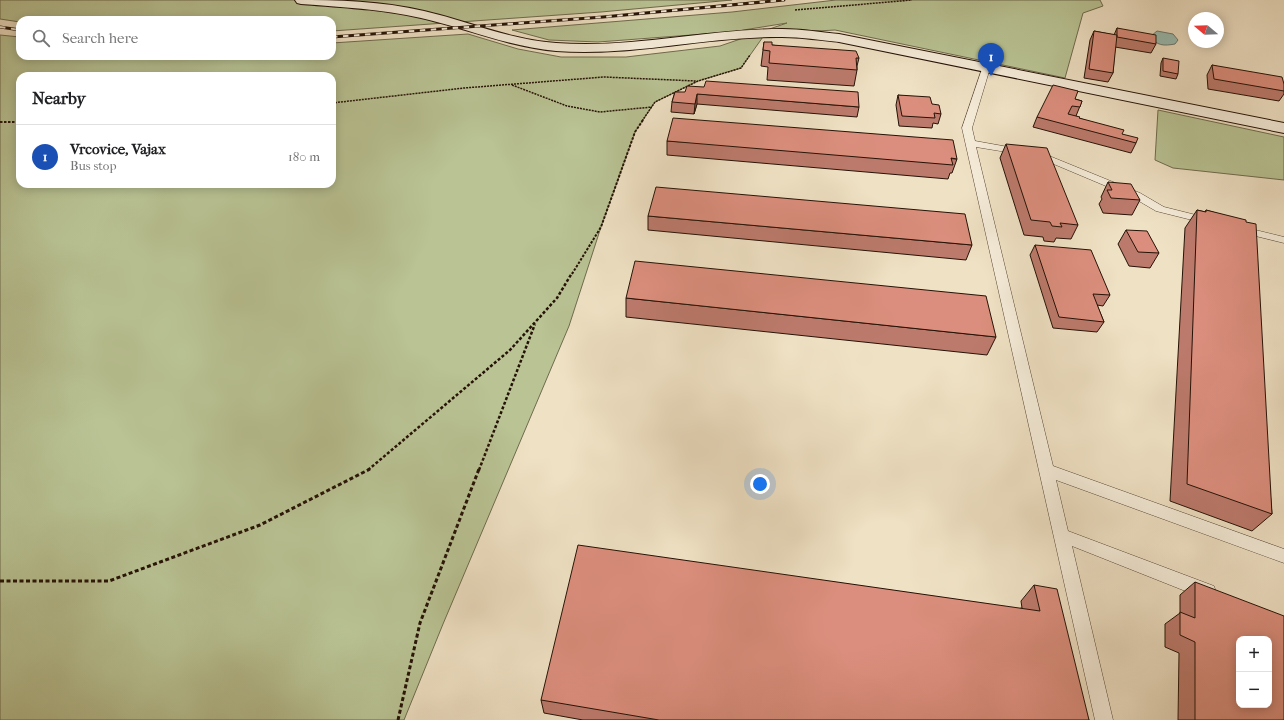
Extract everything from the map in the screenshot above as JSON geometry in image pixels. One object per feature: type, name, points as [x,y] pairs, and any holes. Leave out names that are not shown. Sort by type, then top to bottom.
[{"type":"street","points":[[301,0],[361,5],[422,14],[517,42],[554,47],[587,49],[638,46],[788,33],[839,38],[1284,128]]},
{"type":"lane","points":[[986,68],[967,128],[1104,720]]},
{"type":"lane","points":[[970,143],[1039,155],[1136,195],[1160,209],[1216,223]]},
{"type":"lane","points":[[1231,227],[1284,240]]},
{"type":"lane","points":[[1046,470],[1284,556]]},
{"type":"lane","points":[[1061,534],[1224,598]]},
{"type":"path","points":[[0,581],[108,581],[260,525],[370,469],[510,350],[557,298],[601,227],[635,132],[655,102],[698,81],[741,68],[765,34],[790,11],[912,0]]},
{"type":"path","points":[[336,103],[464,88],[604,77],[698,81]]},
{"type":"path","points":[[509,84],[566,106],[600,112],[652,106]]},
{"type":"path","points":[[0,122],[16,122]]},
{"type":"path","points":[[398,720],[420,623],[536,322]]},
{"type":"green space","points":[[0,0],[732,0],[601,12],[336,31],[336,16],[16,16],[16,21],[0,19]]},
{"type":"green space","points":[[836,0],[1100,0],[1103,6],[1083,13],[1065,78],[835,30],[765,34],[741,68],[698,81],[655,102],[635,132],[601,227],[569,326],[404,720],[0,720],[0,35],[16,37],[16,60],[336,60],[336,43],[468,34],[518,49],[561,57],[626,57],[720,46],[787,23],[731,32],[598,42],[549,40],[512,30],[732,12]]},
{"type":"green space","points":[[1158,110],[1284,137],[1284,180],[1173,168],[1155,160]]},
{"type":"water","points":[[1157,31],[1173,34],[1178,40],[1175,44],[1167,45],[1155,42],[1151,36]]},
{"type":"building","points":[[1117,28],[1156,35],[1156,44],[1117,37]]},
{"type":"building","points":[[1094,31],[1117,35],[1113,73],[1089,69]]},
{"type":"building","points":[[764,42],[772,42],[772,45],[856,51],[859,58],[856,58],[857,70],[769,63],[770,51],[763,50]]},
{"type":"building","points":[[1163,58],[1179,61],[1178,74],[1163,71]]},
{"type":"building","points":[[1212,65],[1282,77],[1284,91],[1214,79]]},
{"type":"building","points":[[706,81],[858,92],[859,107],[697,94],[695,104],[672,102],[675,92],[685,92],[687,86],[704,87]]},
{"type":"building","points":[[1053,85],[1078,91],[1075,99],[1082,101],[1080,107],[1072,106],[1068,114],[1124,130],[1122,134],[1138,138],[1136,143],[1037,117]]},
{"type":"building","points":[[898,95],[930,97],[932,104],[939,105],[941,114],[934,113],[935,118],[902,116]]},
{"type":"building","points":[[673,118],[953,140],[957,159],[951,158],[953,165],[667,141]]},
{"type":"building","points":[[1006,144],[1047,148],[1078,225],[1060,223],[1062,227],[1052,226],[1050,222],[1031,220]]},
{"type":"building","points":[[1108,182],[1131,184],[1140,200],[1111,198],[1107,190],[1112,190]]},
{"type":"building","points":[[656,187],[965,214],[972,245],[648,216]]},
{"type":"building","points":[[1197,210],[1206,212],[1206,210],[1256,224],[1272,514],[1187,484]]},
{"type":"building","points":[[1126,230],[1147,231],[1159,253],[1138,252]]},
{"type":"building","points":[[1035,245],[1091,250],[1110,295],[1093,294],[1104,322],[1059,317]]},
{"type":"building","points":[[635,261],[986,296],[996,337],[626,298]]},
{"type":"building","points":[[578,545],[1040,611],[1034,585],[1057,589],[1089,720],[659,720],[541,700]]},
{"type":"building","points":[[1195,582],[1284,616],[1284,720],[1195,720],[1195,642],[1180,635],[1180,612],[1195,618]]},
{"type":"railway","points":[[336,37],[603,17],[784,0]]},
{"type":"railway","points":[[0,27],[16,29]]},
{"type":"place","name":"Vrcovice, Vajax","points":[[991,76]]}]
